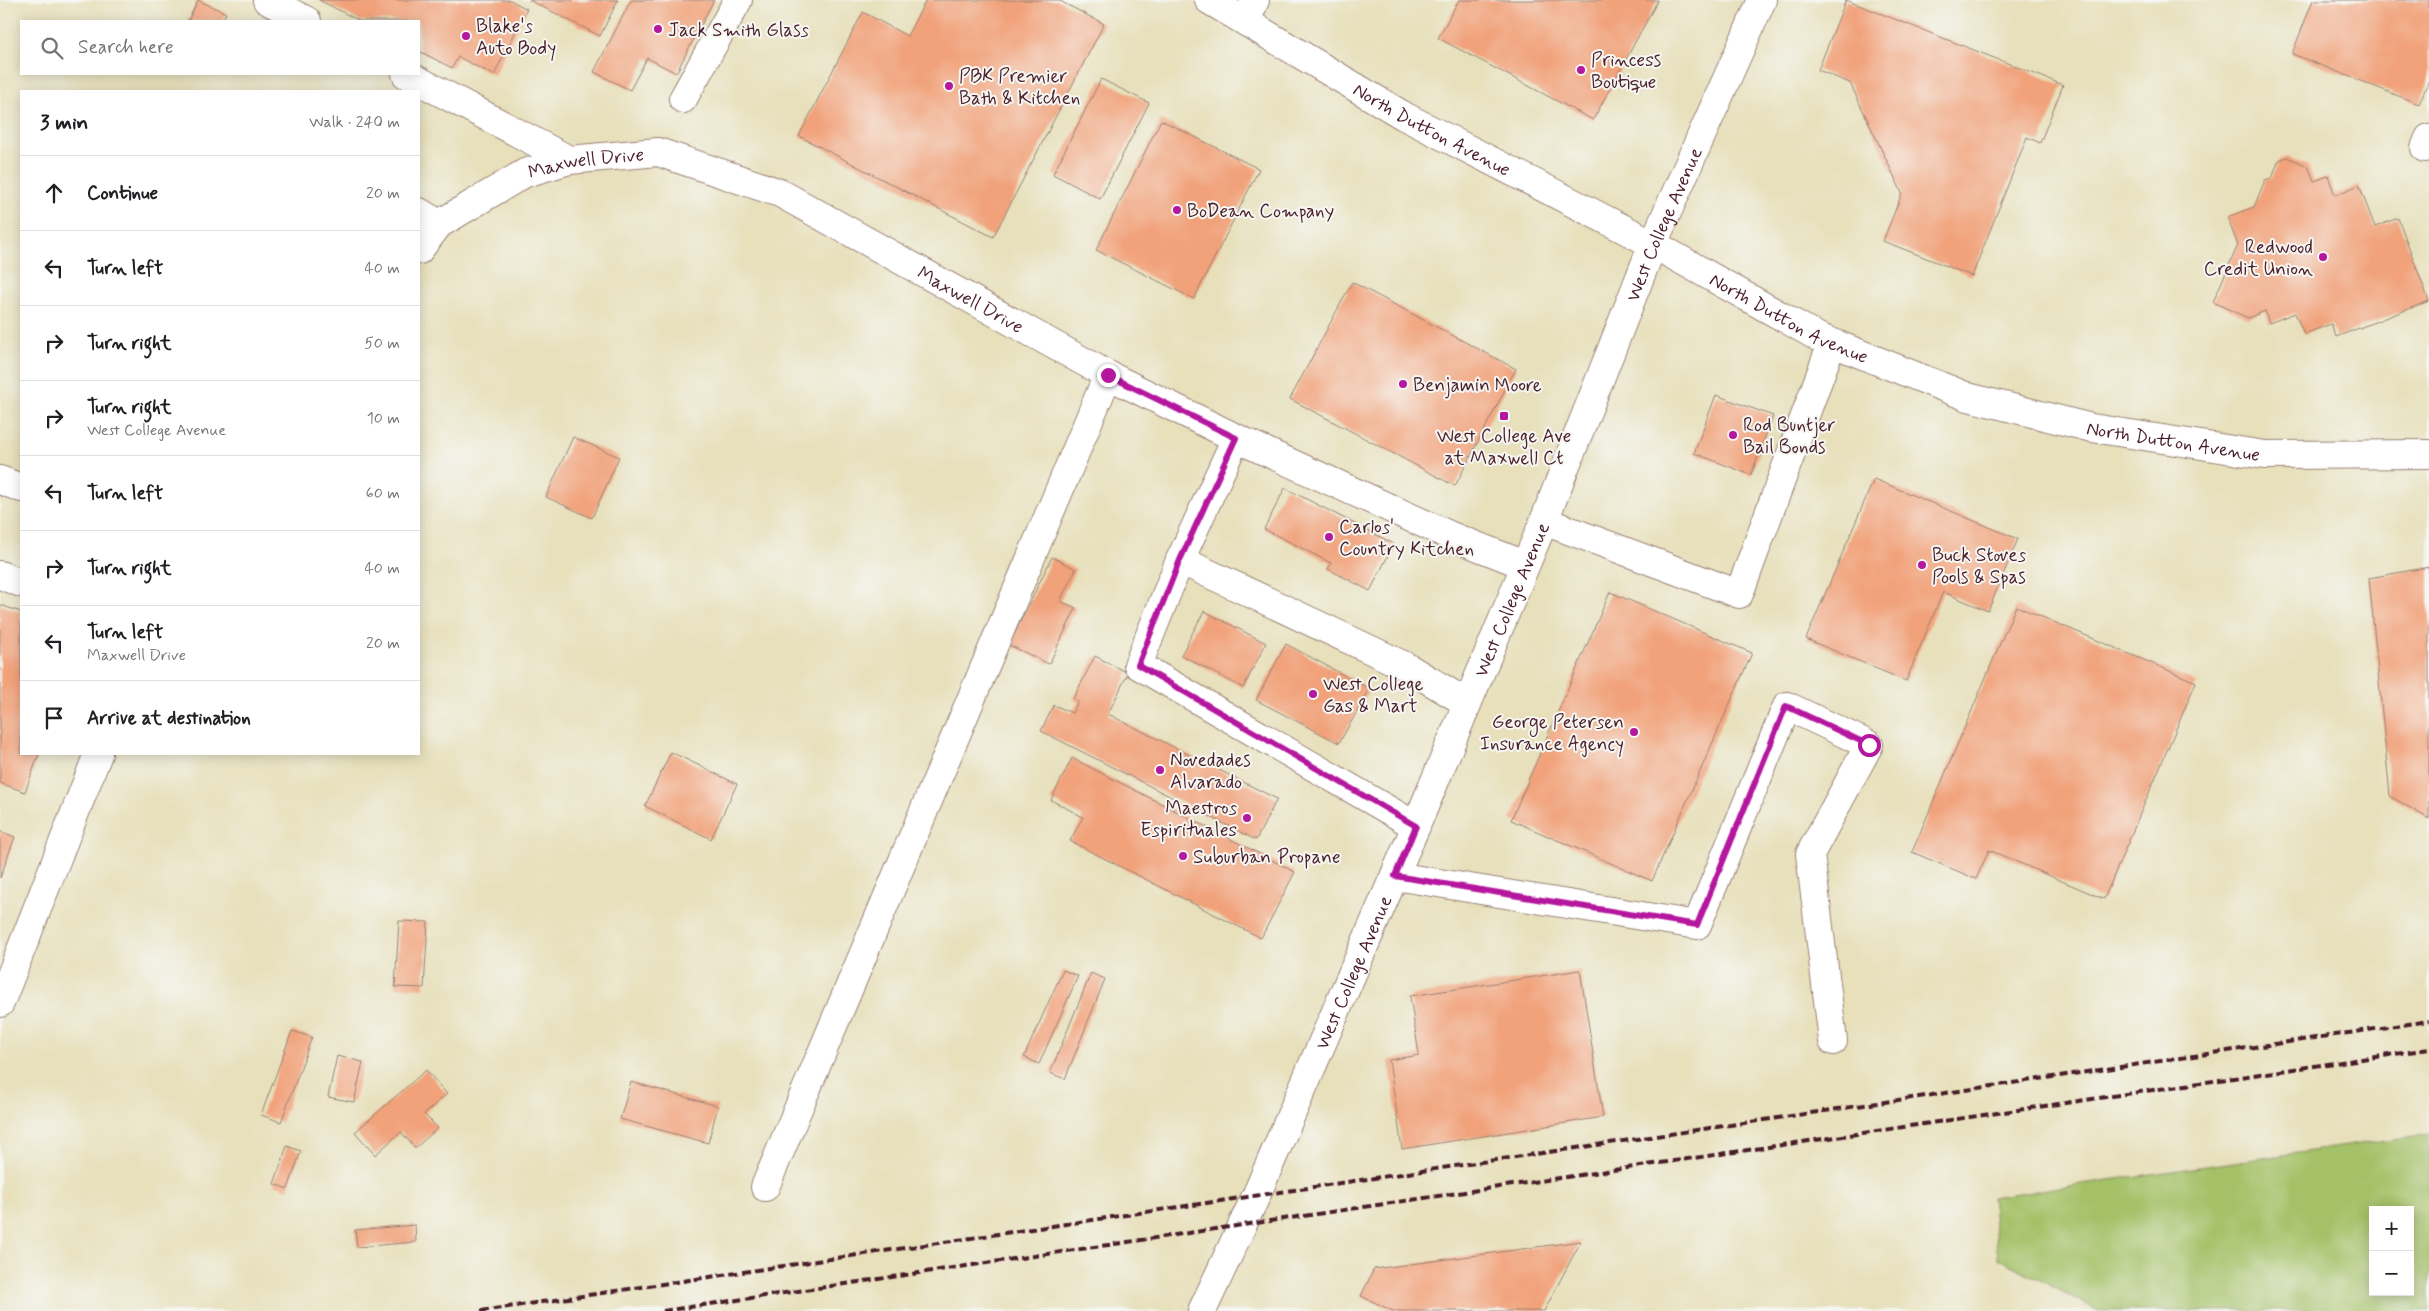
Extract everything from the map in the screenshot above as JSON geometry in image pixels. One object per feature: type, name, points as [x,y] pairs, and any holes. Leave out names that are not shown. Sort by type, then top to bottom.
[{"type":"main road","points":[[267,0],[305,20]]},
{"type":"main road","points":[[683,99],[738,0]]},
{"type":"main road","name":"North Dutton Avenue","points":[[1210,0],[1251,11],[1404,116],[1653,244],[1832,343],[1968,397],[2092,428],[2265,455],[2429,454]]},
{"type":"main road","name":"West College Avenue","points":[[1202,1311],[1256,1196],[1395,876],[1544,521],[1653,244],[1762,0]]},
{"type":"main road","points":[[408,75],[569,160]]},
{"type":"main road","name":"Maxwell Drive","points":[[420,247],[429,218],[525,173],[569,160],[658,152],[780,193],[1108,375],[1236,438],[1451,536],[1525,565]]},
{"type":"main road","points":[[1544,521],[1739,594],[1832,343]]},
{"type":"main road","points":[[765,1187],[1108,375]]},
{"type":"main road","points":[[1236,438],[1180,560],[1138,665],[1416,826]]},
{"type":"main road","points":[[0,480],[20,488]]},
{"type":"main road","points":[[1180,560],[1405,666],[1467,703]]},
{"type":"main road","points":[[0,575],[20,583]]},
{"type":"main road","points":[[1395,876],[1697,925],[1786,706],[1869,745],[1810,854],[1833,1042]]},
{"type":"main road","points":[[0,1003],[98,755]]},
{"type":"green space","points":[[2429,1134],[2429,1311],[2099,1311],[1998,1258],[1991,1197]]},
{"type":"building","points":[[198,0],[226,13],[222,20],[188,20]]},
{"type":"building","name":"Blake's Auto Body","points":[[319,0],[510,0],[527,9],[494,75],[458,57],[452,68],[420,52],[420,20],[358,20]]},
{"type":"building","points":[[529,0],[618,0],[600,36]]},
{"type":"building","name":"Jack Smith Glass","points":[[631,0],[714,0],[676,73],[647,58],[630,90],[594,72]]},
{"type":"building","name":"PBK Premier Bath & Kitchen","points":[[926,0],[1058,0],[1104,24],[993,237],[799,136],[863,12],[907,36]]},
{"type":"building","points":[[1459,0],[1658,0],[1593,120],[1438,38]]},
{"type":"building","points":[[1846,0],[2063,85],[2040,143],[2027,137],[1972,276],[1883,241],[1902,193],[1850,83],[1818,70]]},
{"type":"building","points":[[2313,0],[2429,0],[2429,80],[2419,104],[2292,54]]},
{"type":"building","points":[[1101,79],[1149,103],[1100,199],[1053,174]]},
{"type":"building","name":"BoDean Company","points":[[1161,120],[1259,169],[1194,299],[1096,250]]},
{"type":"building","name":"Redwood Credit Union","points":[[2287,157],[2308,166],[2314,181],[2328,176],[2335,195],[2359,185],[2375,227],[2398,218],[2429,301],[2336,337],[2331,324],[2304,334],[2295,313],[2269,323],[2265,311],[2248,318],[2213,302],[2238,245],[2227,217],[2254,207],[2265,180],[2272,178],[2279,160]]},
{"type":"building","name":"Benjamin Moore","points":[[1352,282],[1516,369],[1455,486],[1290,399]]},
{"type":"building","name":"Rod Buntjer Bail Bonds","points":[[1716,395],[1773,416],[1751,475],[1694,453]]},
{"type":"building","points":[[573,437],[619,457],[592,518],[546,497]]},
{"type":"building","name":"Buck Stoves Pools & Spas","points":[[1874,479],[2018,539],[1988,611],[1943,592],[1906,681],[1806,639]]},
{"type":"building","name":"Carlos' Country Kitchen","points":[[1285,488],[1394,544],[1370,591],[1328,569],[1331,563],[1264,529]]},
{"type":"building","points":[[1052,557],[1076,569],[1060,601],[1076,608],[1049,664],[1009,645]]},
{"type":"building","points":[[2429,567],[2429,819],[2390,796],[2369,578]]},
{"type":"building","name":"George Petersen Insurance Agency","points":[[1610,592],[1752,653],[1652,881],[1511,820]]},
{"type":"building","points":[[0,605],[20,612],[20,755],[39,755],[25,792],[0,783]]},
{"type":"building","points":[[2016,606],[2196,682],[2104,899],[1989,850],[1976,879],[1912,852]]},
{"type":"building","points":[[1204,611],[1266,643],[1243,688],[1181,655]]},
{"type":"building","name":"West College Gas & Mart","points":[[1286,644],[1370,689],[1339,743],[1256,700]]},
{"type":"building","points":[[1095,656],[1128,673],[1108,714],[1277,799],[1256,840],[1041,731],[1054,705],[1072,713],[1078,702],[1073,699]]},
{"type":"building","points":[[671,752],[737,784],[711,839],[645,806]]},
{"type":"building","name":"Suburban Propane","points":[[1072,758],[1295,872],[1261,938],[1070,841],[1083,817],[1051,800]]},
{"type":"building","points":[[0,831],[15,837],[0,878]]},
{"type":"building","points":[[399,921],[428,922],[424,988],[395,987]]},
{"type":"building","points":[[1063,970],[1078,976],[1039,1064],[1024,1057]]},
{"type":"building","points":[[1580,970],[1603,1117],[1402,1149],[1389,1060],[1419,1055],[1410,996]]},
{"type":"building","points":[[1091,973],[1105,979],[1065,1079],[1050,1073]]},
{"type":"building","points":[[292,1031],[312,1037],[281,1122],[261,1115]]},
{"type":"building","points":[[337,1056],[363,1062],[354,1102],[328,1097]]},
{"type":"building","points":[[426,1070],[447,1094],[424,1114],[438,1128],[415,1148],[401,1132],[375,1155],[355,1132]]},
{"type":"building","points":[[631,1082],[718,1106],[708,1143],[620,1119]]},
{"type":"building","points":[[287,1146],[301,1151],[288,1189],[274,1184]]},
{"type":"building","points":[[415,1225],[416,1242],[357,1247],[355,1230]]},
{"type":"building","points":[[1581,1241],[1544,1311],[1393,1311],[1361,1296],[1374,1269]]},
{"type":"railway","points":[[481,1311],[2429,1021]]},
{"type":"railway","points":[[663,1311],[2429,1049]]},
{"type":"place","name":"Jack Smith Glass","points":[[658,29]]},
{"type":"place","name":"Blake's Auto Body","points":[[466,36]]},
{"type":"place","name":"Princess Boutique","points":[[1581,70]]},
{"type":"place","name":"PBK Premier Bath & Kitchen","points":[[949,86]]},
{"type":"place","name":"BoDean Company","points":[[1177,210]]},
{"type":"place","name":"Redwood Credit Union","points":[[2323,257]]},
{"type":"place","name":"Benjamin Moore","points":[[1403,384]]},
{"type":"place","name":"West College Ave at Maxwell Ct","points":[[1504,416]]},
{"type":"place","name":"Rod Buntjer Bail Bonds","points":[[1733,435]]},
{"type":"place","name":"Carlos' Country Kitchen","points":[[1329,537]]},
{"type":"place","name":"Buck Stoves Pools & Spas","points":[[1922,565]]},
{"type":"place","name":"West College Gas & Mart","points":[[1313,694]]},
{"type":"place","name":"George Petersen Insurance Agency","points":[[1634,732]]},
{"type":"place","name":"Novedades Alvarado","points":[[1160,770]]},
{"type":"place","name":"Maestros Espirituales","points":[[1247,818]]},
{"type":"place","name":"Suburban Propane","points":[[1183,856]]},
{"type":"route","points":[[1108,375],[1236,438],[1180,560],[1138,665],[1416,826],[1395,876],[1697,925],[1786,706],[1869,745]]}]
